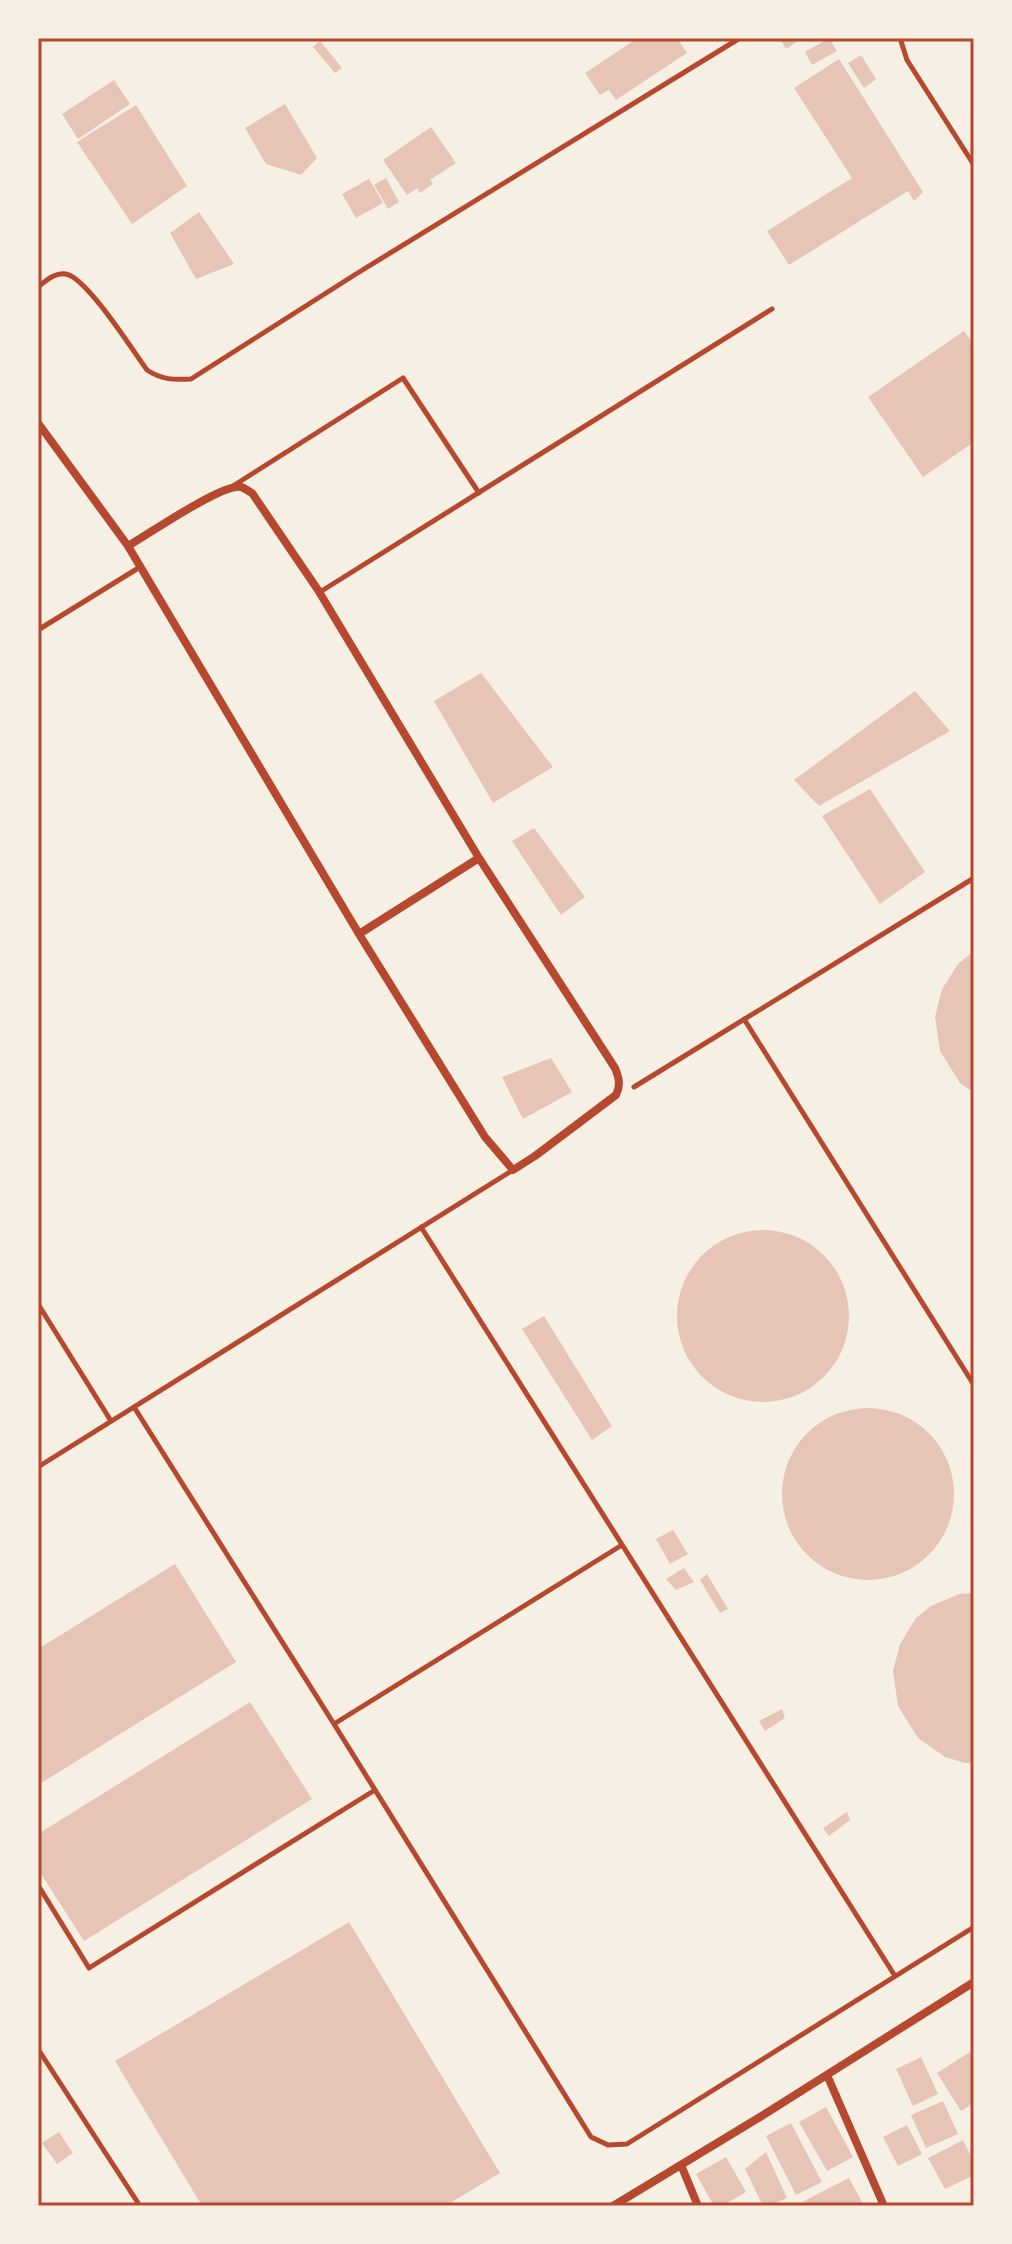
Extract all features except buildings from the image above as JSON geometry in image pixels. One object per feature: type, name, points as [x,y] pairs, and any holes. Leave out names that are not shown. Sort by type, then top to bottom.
[{"type":"street","points":[[38,423],[128,546],[359,934],[485,1137],[513,1170],[616,1095],[619,1079],[615,1068],[479,858],[320,592],[252,493],[241,487],[229,488],[128,546]]},
{"type":"street","points":[[359,934],[479,858]]},
{"type":"street","points":[[613,2206],[974,1982]]},
{"type":"street","points":[[827,2075],[884,2206]]},
{"type":"street","points":[[681,2165],[698,2206]]},
{"type":"lane","points":[[38,287],[53,276],[65,274],[76,279],[95,298],[147,370],[169,380],[191,379],[740,38]]},
{"type":"lane","points":[[900,38],[907,60],[974,165]]},
{"type":"lane","points":[[320,592],[772,309]]},
{"type":"lane","points":[[229,488],[403,378],[479,493]]},
{"type":"lane","points":[[38,630],[140,567]]},
{"type":"lane","points":[[634,1087],[974,878]]},
{"type":"lane","points":[[744,1019],[974,1385]]},
{"type":"lane","points":[[38,1467],[513,1170]]},
{"type":"lane","points":[[421,1227],[895,1976]]},
{"type":"lane","points":[[38,1304],[111,1421]]},
{"type":"lane","points":[[134,1407],[591,2137],[608,2145],[627,2144],[974,1927]]},
{"type":"lane","points":[[334,1724],[622,1545]]},
{"type":"lane","points":[[38,1885],[89,1968],[375,1790]]},
{"type":"lane","points":[[38,2049],[140,2206]]}]
